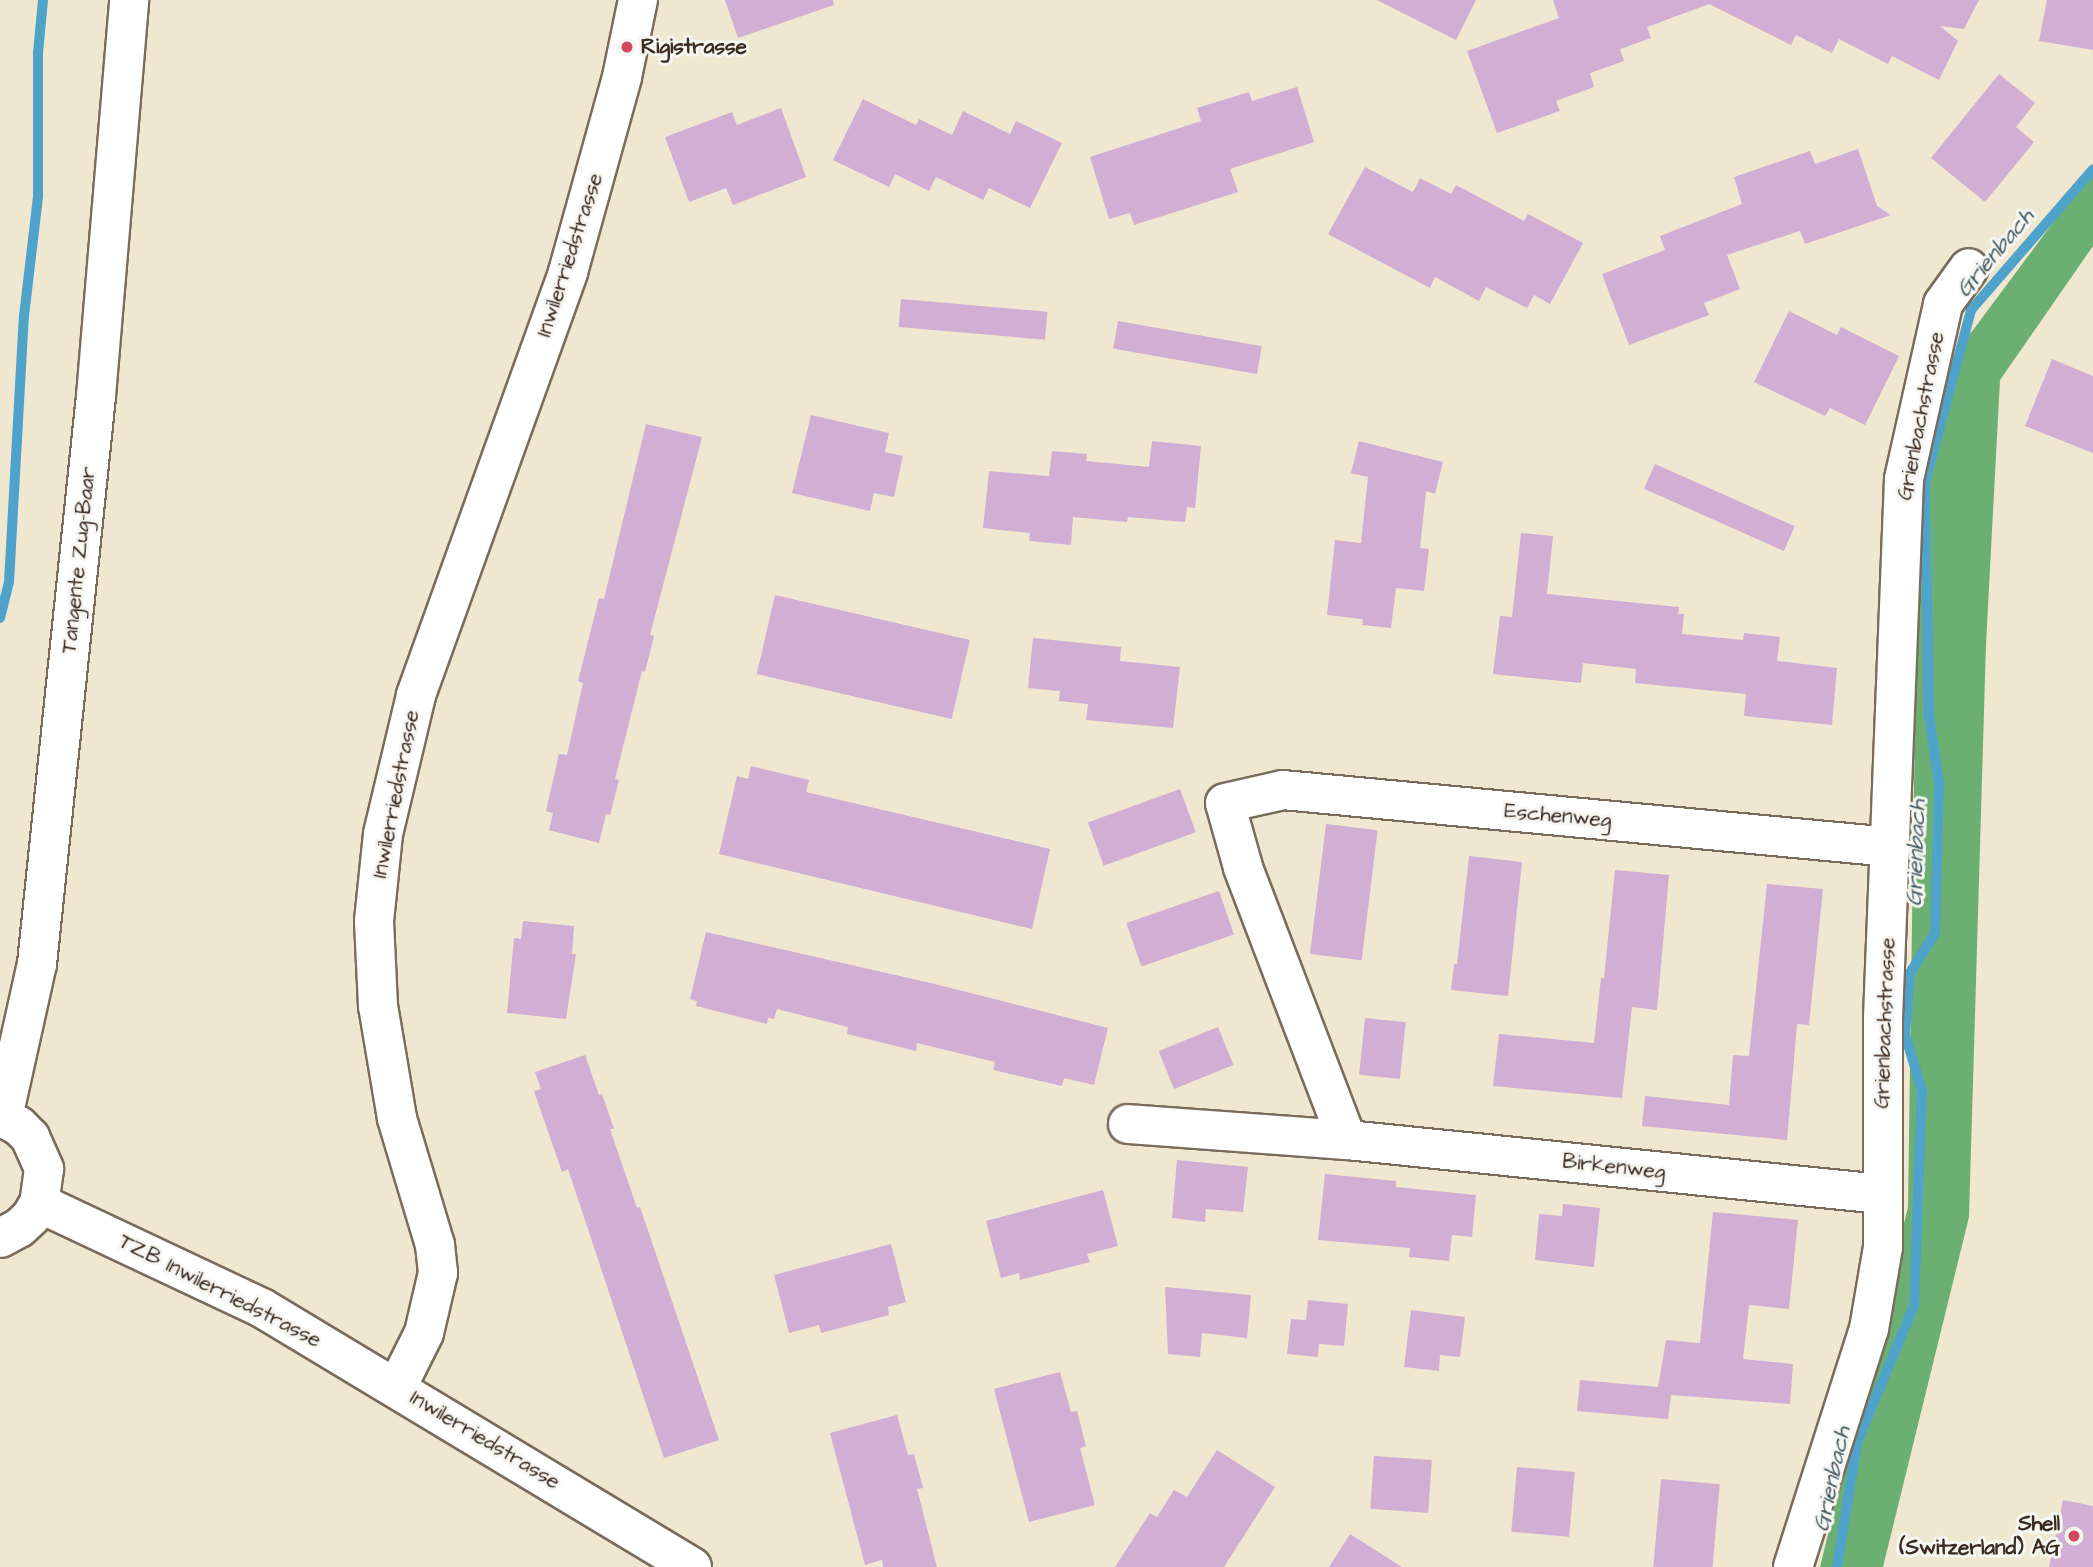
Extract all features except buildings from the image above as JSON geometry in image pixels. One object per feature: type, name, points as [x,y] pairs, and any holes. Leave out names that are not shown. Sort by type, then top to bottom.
[{"type":"street","name":"Tangente Zug-Baar","points":[[2,1117],[37,964],[96,396],[130,0]]},
{"type":"street","name":"Inwilerriedstrasse","points":[[638,0],[622,77],[568,272],[416,695],[383,834],[374,921],[377,1006],[397,1118],[435,1245],[438,1273],[424,1333],[397,1387],[692,1567]]},
{"type":"street","name":"Grienbachstrasse","points":[[1793,1567],[1869,1329],[1883,1247],[1883,1018],[1904,479],[1943,304],[1969,268]]},
{"type":"street","name":"Eschenweg","points":[[1347,1140],[1241,862],[1225,803],[1283,790],[1891,846]]},
{"type":"street","points":[[0,1238],[19,1228],[39,1203],[44,1169],[39,1152],[30,1137],[2,1117]]},
{"type":"street","name":"Birkenweg","points":[[1128,1124],[1347,1140],[1881,1194]]},
{"type":"street","name":"TZB Inwilerriedstrasse","points":[[39,1203],[262,1308],[397,1387]]},
{"type":"green space","points":[[2093,169],[2093,246],[2000,380],[1986,644],[1969,1217],[1883,1567],[1820,1567],[1908,1207],[1918,502],[1941,373]]},
{"type":"waterway","points":[[0,618],[9,582],[24,316],[38,196],[38,53],[43,0]]},
{"type":"waterway","name":"Grienbach","points":[[1837,1567],[1857,1442],[1914,1306],[1922,1091],[1905,1034],[1910,973],[1935,933],[1939,783],[1929,716],[1925,482],[1971,310],[2093,169]]},
{"type":"place","name":"Rigistrasse","points":[[627,47]]},
{"type":"place","name":"Shell (Switzerland) AG","points":[[2074,1536]]}]
